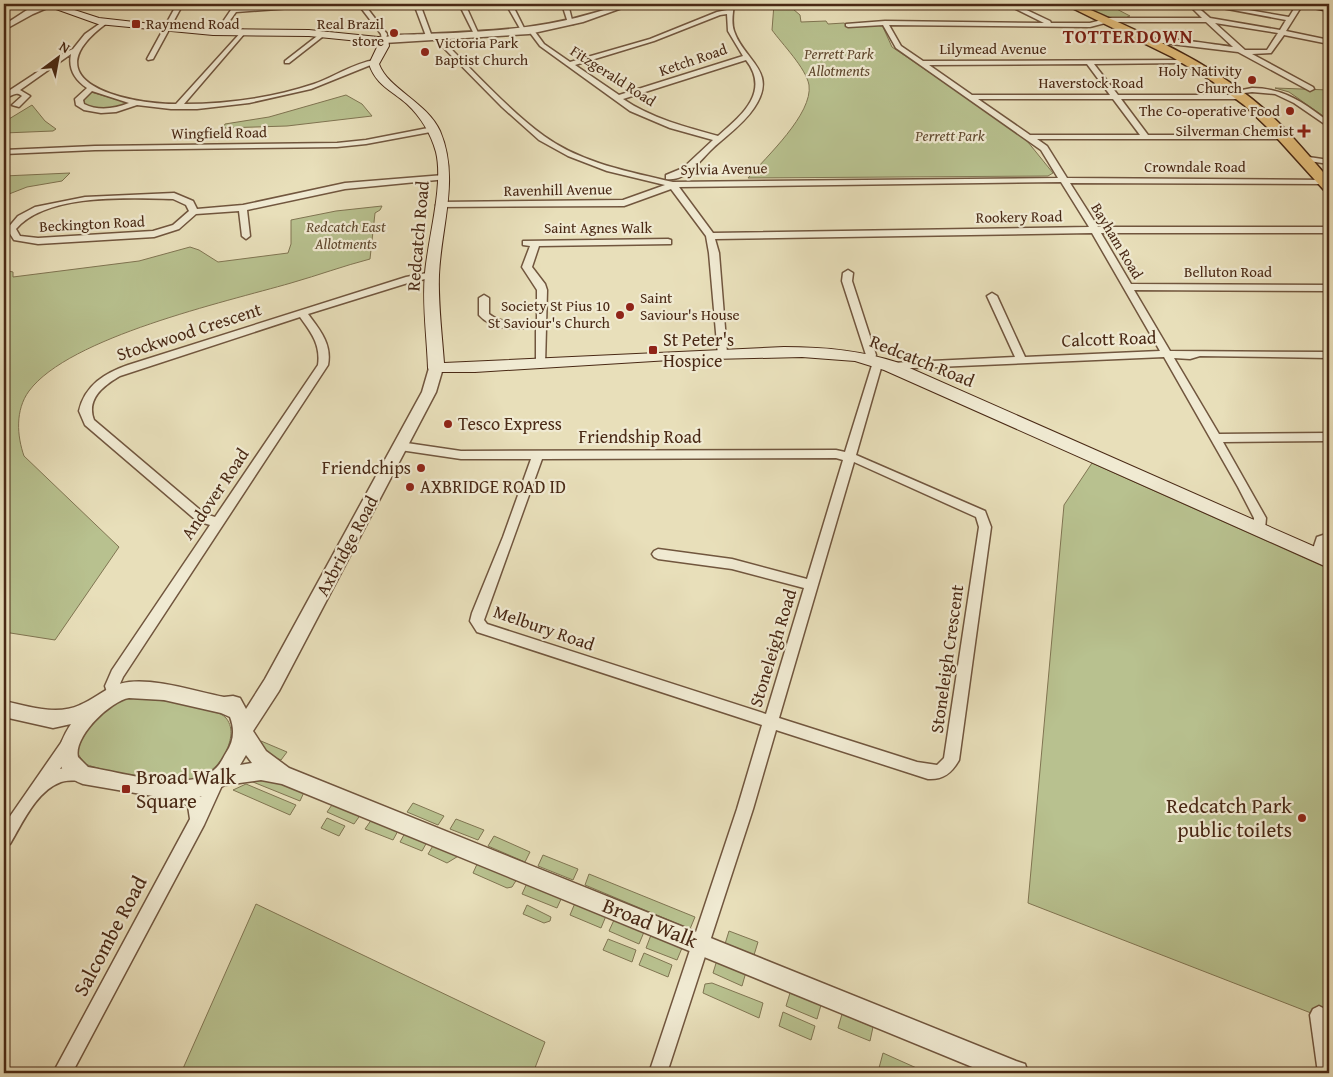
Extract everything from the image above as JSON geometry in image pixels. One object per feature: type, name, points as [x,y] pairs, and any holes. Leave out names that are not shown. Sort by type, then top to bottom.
[{"type":"highway","points":[[1069,4],[1185,61],[1239,94],[1286,137],[1326,180]]},
{"type":"highway","points":[[1307,4],[1329,7]]},
{"type":"highway","points":[[1322,4],[1329,7]]},
{"type":"main road","points":[[52,5],[105,22],[167,29],[213,32],[322,34],[384,40],[384,46],[374,62]]},
{"type":"main road","name":"Redcatch Road","points":[[374,62],[378,76],[411,102],[433,130],[442,152],[444,178],[432,275],[436,368],[722,353],[827,352],[879,362],[1323,558]]},
{"type":"street","points":[[150,59],[180,4]]},
{"type":"street","points":[[213,32],[222,27],[236,7],[318,4]]},
{"type":"street","points":[[361,4],[384,34],[384,40],[431,35],[528,31],[571,23],[609,7],[629,4]]},
{"type":"street","points":[[417,4],[431,35]]},
{"type":"street","points":[[462,4],[477,34]]},
{"type":"street","name":"Fitzgerald Road","points":[[509,4],[528,31],[542,46],[644,116],[719,139]]},
{"type":"street","points":[[564,4],[571,23]]},
{"type":"street","points":[[1010,4],[1053,24]]},
{"type":"street","points":[[1191,4],[1240,51],[1310,89]]},
{"type":"street","points":[[1204,4],[1289,20]]},
{"type":"street","points":[[1146,41],[1163,41],[1240,51],[1269,52],[1300,4]]},
{"type":"street","points":[[4,28],[20,18],[52,5]]},
{"type":"street","points":[[570,64],[652,40],[731,8]]},
{"type":"street","name":"Ravenhill Avenue","points":[[440,205],[624,203],[646,196],[680,175],[750,109],[758,93],[760,79],[731,31],[731,8]]},
{"type":"street","points":[[848,25],[885,23],[1090,25],[1104,21],[1208,20],[1329,42]]},
{"type":"street","points":[[105,22],[82,41],[75,51],[74,69],[84,82],[92,88],[112,97],[137,102],[178,106],[225,104],[280,95],[326,82],[374,62]]},
{"type":"street","name":"Bayham Road","points":[[885,23],[896,46],[1044,148],[1047,156],[1065,180],[1215,438],[1260,518],[1259,530]]},
{"type":"street","points":[[178,106],[243,32]]},
{"type":"street","points":[[287,62],[322,34]]},
{"type":"street","name":"Sylvia Avenue","points":[[431,35],[542,138],[586,160],[636,176],[671,181],[1065,180]]},
{"type":"street","points":[[5,96],[66,54],[75,51]]},
{"type":"street","name":"Ketch Road","points":[[618,98],[748,57]]},
{"type":"street","name":"Lilymead Avenue","points":[[921,63],[1185,61]]},
{"type":"street","points":[[1089,62],[1146,138]]},
{"type":"street","points":[[92,88],[79,99],[80,105],[87,109],[113,110],[137,102]]},
{"type":"street","name":"Haverstock Road","points":[[971,97],[1115,97],[1239,94],[1261,89],[1288,95],[1329,125]]},
{"type":"street","points":[[13,91],[26,96],[16,105]]},
{"type":"street","name":"Wingfield Road","points":[[4,152],[95,148],[337,145],[366,142],[433,130]]},
{"type":"street","points":[[1030,138],[1286,137]]},
{"type":"street","points":[[1304,158],[1329,162]]},
{"type":"street","points":[[194,212],[243,208],[336,187],[444,178]]},
{"type":"street","name":"Crowndale Road","points":[[1065,180],[1326,180]]},
{"type":"street","points":[[671,181],[710,236],[714,253],[722,353]]},
{"type":"street","name":"Beckington Road","points":[[174,196],[190,203],[194,212],[176,227],[154,234],[38,241],[17,238],[11,229],[17,219],[29,211],[65,202],[174,196]]},
{"type":"street","points":[[243,208],[246,236]]},
{"type":"street","name":"Rookery Road","points":[[710,236],[1094,230],[1329,230]]},
{"type":"street","name":"Saint Agnes Walk","points":[[541,363],[540,284],[527,267],[530,243],[665,246]]},
{"type":"street","points":[[848,273],[847,281],[871,355],[879,362]]},
{"type":"street","name":"Stockwood Crescent","points":[[217,522],[201,518],[95,428],[86,416],[85,405],[96,388],[124,369],[409,279],[432,275]]},
{"type":"street","name":"Belluton Road","points":[[1127,287],[1329,288]]},
{"type":"street","points":[[992,296],[1021,360]]},
{"type":"street","points":[[484,298],[484,315],[492,322],[510,326],[542,324]]},
{"type":"street","name":"Andover Road","points":[[114,694],[112,686],[116,674],[323,365],[324,345],[302,313]]},
{"type":"street","name":"Calcott Road","points":[[879,362],[1021,360],[1166,354],[1190,356],[1199,353],[1329,355]]},
{"type":"street","name":"Stoneleigh Road","points":[[658,1073],[745,809],[879,362]]},
{"type":"street","name":"Axbridge Road","points":[[244,731],[266,694],[429,392],[436,368]]},
{"type":"street","points":[[1215,438],[1329,437]]},
{"type":"street","name":"Friendship Road","points":[[400,446],[461,455],[850,456]]},
{"type":"street","name":"Melbury Road","points":[[538,454],[509,537],[479,613],[477,621],[482,628],[770,723]]},
{"type":"street","name":"Stoneleigh Crescent","points":[[770,723],[933,773],[942,772],[952,760],[985,521],[981,514],[971,509],[850,456]]},
{"type":"street","points":[[1323,558],[1321,540],[1329,538]]},
{"type":"street","points":[[658,554],[732,564],[811,585]]},
{"type":"street","points":[[44,717],[74,716],[93,708],[114,694],[128,690],[144,690],[224,705],[247,703],[266,694]]},
{"type":"street","name":"Broad Walk","points":[[224,705],[236,710],[244,731],[259,757],[283,775]]},
{"type":"street","points":[[4,839],[36,791],[44,775],[73,738],[93,708]]},
{"type":"street","points":[[4,709],[44,717],[66,725],[73,738]]},
{"type":"street","points":[[36,791],[45,781],[57,774],[70,772],[176,791],[204,787],[219,779],[238,748],[244,731]]},
{"type":"street","points":[[73,738],[67,753],[69,762],[83,775]]},
{"type":"street","name":"Broad Walk","points":[[219,779],[260,772],[283,775],[1016,1073]]},
{"type":"street","name":"Salcombe Road","points":[[62,1073],[219,779]]},
{"type":"street","points":[[176,791],[195,802],[198,820]]},
{"type":"street","points":[[1319,1016],[1327,1073]]},
{"type":"green space","name":"Perrett Park","points":[[774,4],[805,4],[808,7],[806,9],[803,6],[794,6],[793,9],[800,15],[801,22],[826,21],[828,24],[844,23],[851,27],[882,25],[892,47],[1023,136],[1053,173],[1048,176],[748,178],[796,122],[804,109],[808,96],[809,85],[807,78],[793,56],[772,30]]},
{"type":"green space","points":[[1078,4],[1107,4],[1130,16],[1127,17],[1129,18],[1107,18]]},
{"type":"green space","points":[[1275,88],[1329,90],[1329,120],[1289,92]]},
{"type":"green space","points":[[91,92],[132,104],[107,109],[95,108],[84,103],[84,98]]},
{"type":"green space","points":[[346,95],[362,104],[372,116],[287,126],[223,128],[225,124],[269,117]]},
{"type":"green space","points":[[32,105],[45,121],[56,129],[53,131],[4,133],[4,122]]},
{"type":"green space","points":[[70,173],[62,181],[27,187],[4,196],[4,176]]},
{"type":"green space","name":"Redcatch East Allotments","points":[[382,206],[375,213],[370,259],[190,311],[112,338],[78,354],[49,372],[29,391],[24,398],[19,415],[19,432],[24,456],[119,547],[55,640],[4,632],[4,270],[13,272],[13,277],[139,261],[190,247],[199,250],[218,262],[288,253],[291,244],[291,220],[336,211]]},
{"type":"green space","points":[[1092,463],[1329,569],[1329,1020],[1028,903],[1064,505]]},
{"type":"green space","points":[[127,698],[180,703],[219,713],[229,722],[231,731],[230,741],[225,754],[210,771],[189,781],[166,781],[137,777],[85,764],[78,754],[81,736],[107,706]]},
{"type":"green space","points":[[261,741],[287,752],[281,760],[271,756],[259,745]]},
{"type":"green space","points":[[249,775],[305,790],[300,801],[248,780]]},
{"type":"green space","points":[[246,784],[296,805],[290,815],[233,790]]},
{"type":"green space","points":[[334,802],[361,814],[354,824],[327,812]]},
{"type":"green space","points":[[413,803],[444,816],[438,825],[407,812]]},
{"type":"green space","points":[[327,818],[345,826],[339,836],[321,828]]},
{"type":"green space","points":[[372,819],[399,829],[393,840],[365,829]]},
{"type":"green space","points":[[456,819],[484,830],[478,840],[450,829]]},
{"type":"green space","points":[[405,833],[427,842],[422,851],[400,842]]},
{"type":"green space","points":[[494,836],[530,852],[525,862],[488,846]]},
{"type":"green space","points":[[434,844],[460,855],[447,863],[428,854]]},
{"type":"green space","points":[[543,855],[578,869],[573,880],[538,866]]},
{"type":"green space","points":[[478,862],[517,879],[512,887],[507,888],[473,873]]},
{"type":"green space","points":[[589,874],[695,917],[690,929],[585,885]]},
{"type":"green space","points":[[527,883],[562,897],[557,908],[522,894]]},
{"type":"green space","points":[[575,903],[606,916],[601,928],[570,915]]},
{"type":"green space","points":[[256,904],[545,1042],[533,1073],[181,1073]]},
{"type":"green space","points":[[527,905],[551,917],[550,921],[544,923],[523,914]]},
{"type":"green space","points":[[614,920],[644,932],[639,944],[609,931]]},
{"type":"green space","points":[[729,931],[758,942],[754,955],[725,944]]},
{"type":"green space","points":[[651,935],[682,948],[677,960],[646,948]]},
{"type":"green space","points":[[608,939],[636,950],[632,962],[603,950]]},
{"type":"green space","points":[[644,953],[672,965],[668,977],[639,965]]},
{"type":"green space","points":[[717,960],[746,972],[742,986],[713,973]]},
{"type":"green space","points":[[712,983],[763,1003],[759,1018],[703,993],[705,984]]},
{"type":"green space","points":[[790,993],[821,1005],[817,1019],[786,1006]]},
{"type":"green space","points":[[783,1012],[815,1026],[811,1040],[779,1026]]},
{"type":"green space","points":[[842,1014],[873,1027],[870,1041],[838,1028]]},
{"type":"green space","points":[[883,1053],[921,1070],[920,1073],[892,1073],[879,1068]]},
{"type":"place","name":"Raymend Road","points":[[136,24]]},
{"type":"place","name":"Real Brazil store","points":[[394,33]]},
{"type":"place","name":"Victoria Park Baptist Church","points":[[425,52]]},
{"type":"place","name":"Holy Nativity Church","points":[[1252,80]]},
{"type":"place","name":"The Co-operative Food","points":[[1290,111]]},
{"type":"place","name":"Silverman Chemist","points":[[1304,131]]},
{"type":"place","name":"Saint Saviour's House","points":[[630,307]]},
{"type":"place","name":"Society St Pius 10 St Saviour's Church","points":[[620,315]]},
{"type":"place","name":"St Peter's Hospice","points":[[653,350]]},
{"type":"place","name":"Tesco Express","points":[[448,424]]},
{"type":"place","name":"Friendchips","points":[[421,468]]},
{"type":"place","name":"AXBRIDGE ROAD ID","points":[[410,487]]},
{"type":"place","name":"Broad Walk Square","points":[[126,789]]},
{"type":"place","name":"Redcatch Park public toilets","points":[[1302,818]]},
{"type":"district","name":"TOTTERDOWN","points":[[1128,36]]},
{"type":"park label","name":"Perrett Park Allotments","points":[[839,62]]}]
